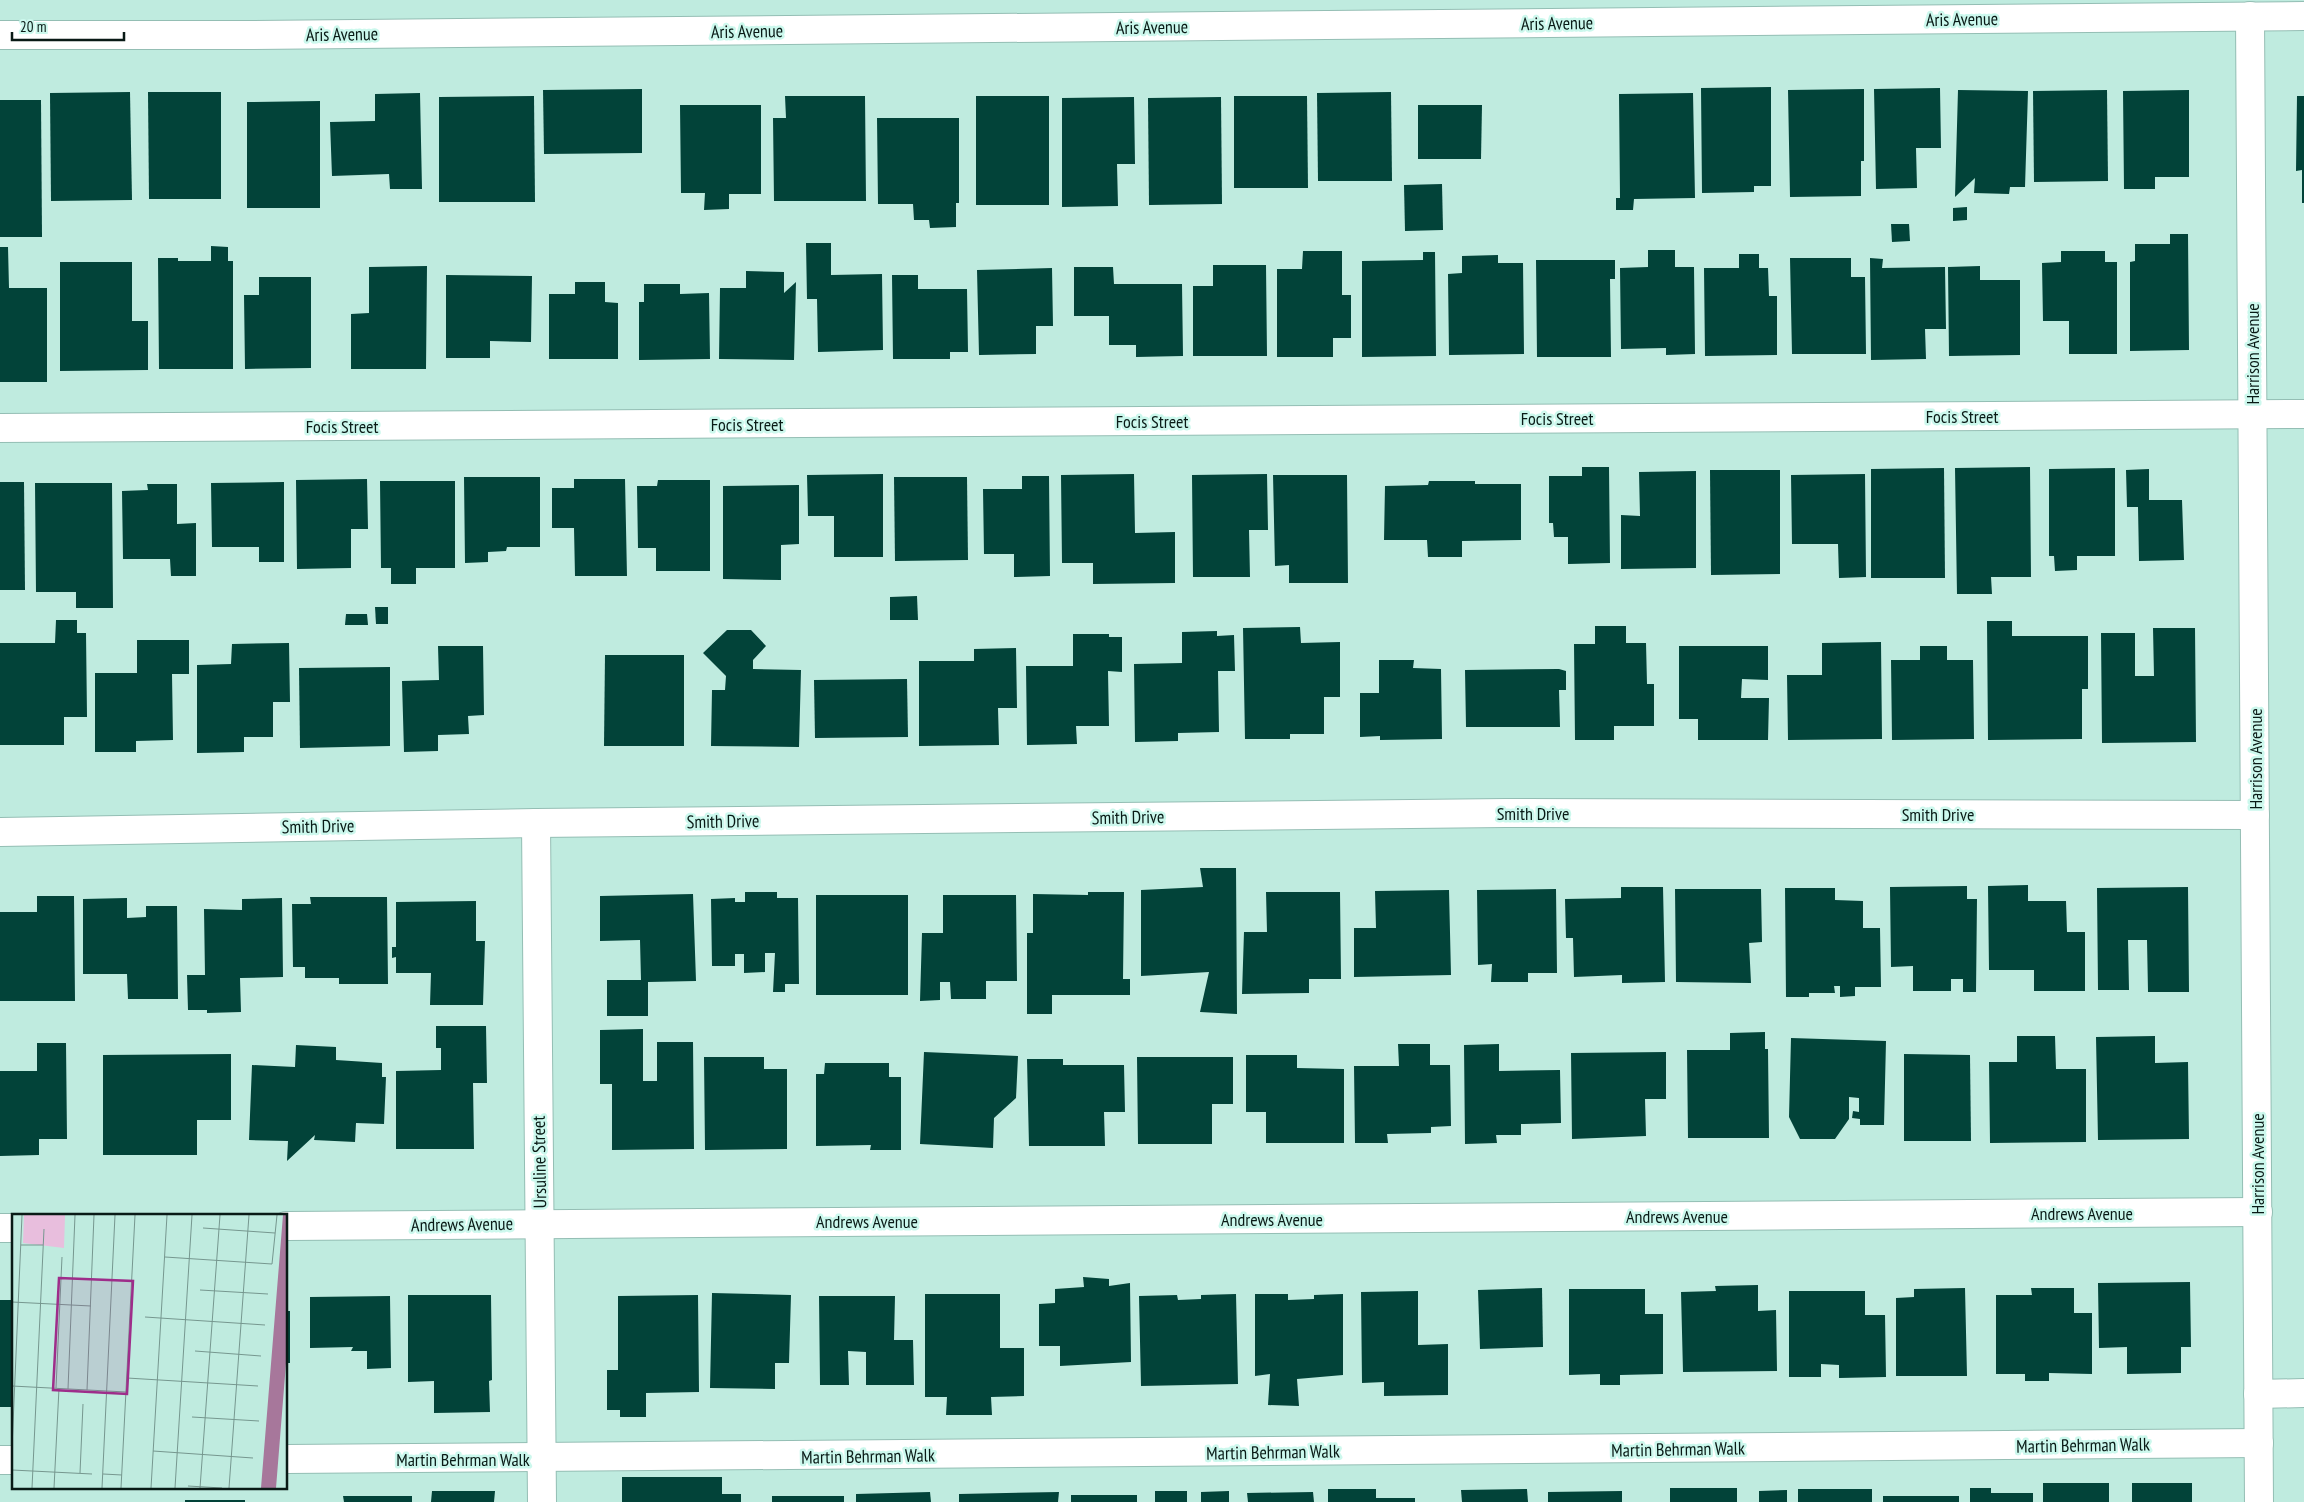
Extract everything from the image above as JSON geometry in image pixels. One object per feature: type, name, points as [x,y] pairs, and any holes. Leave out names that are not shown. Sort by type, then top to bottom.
[{"type":"street","name":"Aris Avenue","points":[[0,35],[264,35],[1982,10],[2304,16]]},
{"type":"street","name":"Harrison Avenue","points":[[2250,16],[2259,1502]]},
{"type":"street","name":"Focis Street","points":[[0,428],[2304,414]]},
{"type":"street","name":"Smith Drive","points":[[0,832],[536,823],[1495,813],[2256,815]]},
{"type":"street","name":"Ursuline Street","points":[[536,823],[542,1502]]},
{"type":"street","name":"Andrews Avenue","points":[[288,1226],[2258,1212]]},
{"type":"street","points":[[2258,1394],[2304,1393]]},
{"type":"street","name":"Martin Behrman Walk","points":[[288,1459],[541,1459],[2259,1443]]},
{"type":"building","points":[[1771,87],[1771,186],[1754,186],[1754,192],[1702,193],[1701,88]]},
{"type":"building","points":[[1940,88],[1941,148],[1916,148],[1917,188],[1876,189],[1874,89]]},
{"type":"building","points":[[642,89],[642,153],[544,154],[543,90]]},
{"type":"building","points":[[1864,89],[1864,161],[1861,161],[1861,196],[1790,197],[1788,90]]},
{"type":"building","points":[[1958,90],[2028,91],[2025,187],[2010,187],[2009,194],[1974,193],[1975,178],[1955,197]]},
{"type":"building","points":[[2107,90],[2108,181],[2034,182],[2033,91]]},
{"type":"building","points":[[2189,90],[2189,177],[2155,177],[2155,189],[2124,189],[2123,91]]},
{"type":"building","points":[[130,92],[132,200],[51,201],[50,93]]},
{"type":"building","points":[[148,92],[221,92],[221,199],[149,199]]},
{"type":"building","points":[[1391,92],[1392,181],[1318,181],[1317,93]]},
{"type":"building","points":[[420,93],[422,189],[390,189],[389,174],[332,176],[330,122],[375,121],[375,94]]},
{"type":"building","points":[[1693,93],[1695,198],[1634,199],[1633,210],[1616,210],[1616,198],[1620,198],[1619,94]]},
{"type":"building","points":[[534,96],[535,202],[439,202],[439,97]]},
{"type":"building","points":[[785,96],[865,96],[866,201],[774,201],[773,118],[786,118]]},
{"type":"building","points":[[976,96],[1049,96],[1049,205],[976,205]]},
{"type":"building","points":[[1234,96],[1307,96],[1308,188],[1234,188]]},
{"type":"building","points":[[2297,96],[2304,96],[2304,203],[2302,203],[2302,170],[2296,171]]},
{"type":"building","points":[[1134,97],[1135,164],[1117,164],[1118,206],[1062,207],[1062,98]]},
{"type":"building","points":[[1221,97],[1222,204],[1149,205],[1148,98]]},
{"type":"building","points":[[0,100],[41,100],[42,237],[0,237]]},
{"type":"building","points":[[320,101],[320,208],[247,208],[247,102]]},
{"type":"building","points":[[680,105],[761,105],[761,194],[729,194],[729,209],[704,210],[705,193],[681,193]]},
{"type":"building","points":[[1418,105],[1482,105],[1481,159],[1418,159]]},
{"type":"building","points":[[877,118],[959,118],[959,203],[956,203],[956,227],[930,228],[929,220],[914,220],[913,204],[878,204]]},
{"type":"building","points":[[1442,184],[1443,230],[1405,231],[1404,185]]},
{"type":"building","points":[[1967,207],[1967,220],[1953,221],[1953,208]]},
{"type":"building","points":[[1891,224],[1909,224],[1910,241],[1892,242]]},
{"type":"building","points":[[2170,234],[2188,234],[2189,350],[2130,351],[2130,262],[2135,261],[2135,244],[2170,244]]},
{"type":"building","points":[[806,243],[831,243],[831,275],[882,274],[883,350],[818,352],[817,299],[807,299]]},
{"type":"building","points":[[211,246],[228,247],[228,261],[233,261],[233,369],[159,369],[158,258],[178,258],[178,261],[211,261]]},
{"type":"building","points":[[0,247],[8,247],[9,288],[47,288],[47,382],[0,382]]},
{"type":"building","points":[[1648,250],[1675,250],[1675,267],[1694,267],[1695,354],[1666,355],[1666,348],[1621,349],[1620,268],[1648,267]]},
{"type":"building","points":[[1303,251],[1342,251],[1342,295],[1351,295],[1351,338],[1333,338],[1333,357],[1277,357],[1277,269],[1302,269]]},
{"type":"building","points":[[2061,251],[2105,251],[2105,262],[2117,262],[2117,354],[2069,354],[2069,321],[2043,321],[2042,263],[2061,262]]},
{"type":"building","points":[[1423,252],[1435,252],[1436,356],[1362,357],[1362,261],[1423,260]]},
{"type":"building","points":[[1739,254],[1759,254],[1759,268],[1768,268],[1769,296],[1777,296],[1777,355],[1705,356],[1704,268],[1739,268]]},
{"type":"building","points":[[1498,255],[1498,263],[1523,263],[1524,354],[1449,355],[1448,274],[1462,273],[1462,256]]},
{"type":"building","points":[[1790,258],[1851,258],[1851,277],[1865,277],[1866,354],[1792,354]]},
{"type":"building","points":[[1870,258],[1883,259],[1882,268],[1945,267],[1946,329],[1925,329],[1926,359],[1871,360]]},
{"type":"building","points":[[1536,260],[1615,260],[1615,279],[1610,279],[1611,357],[1537,357]]},
{"type":"building","points":[[60,262],[132,262],[132,321],[148,321],[148,370],[60,371]]},
{"type":"building","points":[[1213,265],[1266,265],[1267,356],[1193,356],[1193,286],[1213,286]]},
{"type":"building","points":[[427,266],[426,369],[351,369],[351,314],[369,313],[369,267]]},
{"type":"building","points":[[1980,266],[1980,280],[2020,280],[2020,355],[1949,356],[1948,267]]},
{"type":"building","points":[[1074,267],[1113,267],[1114,284],[1182,284],[1183,356],[1136,357],[1136,345],[1109,345],[1109,316],[1074,316]]},
{"type":"building","points":[[1052,268],[1053,326],[1036,326],[1036,354],[979,355],[977,270]]},
{"type":"building","points":[[746,271],[784,272],[784,293],[796,282],[794,360],[719,359],[720,288],[746,288]]},
{"type":"building","points":[[446,275],[532,276],[531,342],[490,341],[490,358],[446,358]]},
{"type":"building","points":[[892,275],[918,275],[918,289],[967,289],[968,352],[950,352],[950,359],[893,359]]},
{"type":"building","points":[[259,277],[311,277],[311,368],[245,369],[244,295],[259,295]]},
{"type":"building","points":[[575,282],[605,282],[605,302],[618,303],[618,359],[549,359],[549,294],[575,294]]},
{"type":"building","points":[[644,284],[680,284],[680,294],[709,293],[710,359],[639,360],[639,302],[644,302]]},
{"type":"building","points":[[1582,467],[1609,467],[1610,563],[1568,564],[1568,537],[1554,537],[1553,523],[1549,523],[1549,476],[1582,476]]},
{"type":"building","points":[[2030,467],[2031,577],[1991,577],[1992,594],[1957,594],[1955,468]]},
{"type":"building","points":[[1944,468],[1945,578],[1871,578],[1871,469]]},
{"type":"building","points":[[2115,468],[2115,556],[2077,556],[2077,570],[2055,571],[2054,556],[2049,556],[2049,469]]},
{"type":"building","points":[[2149,469],[2149,500],[2182,500],[2184,560],[2139,561],[2138,507],[2127,507],[2126,470]]},
{"type":"building","points":[[1710,470],[1780,470],[1780,574],[1711,575]]},
{"type":"building","points":[[1696,471],[1696,568],[1621,569],[1621,515],[1640,516],[1639,472]]},
{"type":"building","points":[[883,474],[883,557],[834,557],[834,516],[808,516],[807,475]]},
{"type":"building","points":[[1134,474],[1135,533],[1175,532],[1175,583],[1093,584],[1093,563],[1062,563],[1061,475]]},
{"type":"building","points":[[1267,474],[1268,530],[1249,530],[1250,577],[1193,577],[1192,475]]},
{"type":"building","points":[[1865,474],[1866,577],[1839,578],[1838,544],[1792,544],[1791,475]]},
{"type":"building","points":[[1273,475],[1347,475],[1348,583],[1289,583],[1289,565],[1275,566]]},
{"type":"building","points":[[1022,476],[1049,476],[1050,576],[1014,577],[1014,554],[984,554],[983,489],[1022,489]]},
{"type":"building","points":[[464,477],[540,477],[540,547],[507,547],[506,551],[488,552],[488,562],[465,563]]},
{"type":"building","points":[[894,477],[967,477],[968,560],[895,561]]},
{"type":"building","points":[[367,479],[368,529],[351,529],[351,568],[297,569],[296,480]]},
{"type":"building","points":[[574,479],[625,479],[627,576],[575,576],[574,528],[552,528],[552,488],[574,488]]},
{"type":"building","points":[[658,480],[710,480],[710,571],[656,571],[656,548],[638,548],[637,486],[657,486]]},
{"type":"building","points":[[380,481],[455,481],[455,568],[416,568],[416,584],[391,584],[391,568],[381,568]]},
{"type":"building","points":[[1429,481],[1521,484],[1521,540],[1462,541],[1462,557],[1428,557],[1427,540],[1384,540],[1385,486],[1428,485]]},
{"type":"building","points":[[0,482],[24,482],[25,590],[0,590]]},
{"type":"building","points":[[284,482],[284,562],[259,562],[259,547],[212,547],[211,483]]},
{"type":"building","points":[[35,483],[112,483],[113,608],[76,608],[76,592],[36,592]]},
{"type":"building","points":[[147,484],[177,484],[177,524],[196,523],[196,576],[171,576],[170,559],[123,559],[122,491],[148,490]]},
{"type":"building","points":[[799,485],[799,544],[781,545],[781,580],[723,579],[723,486]]},
{"type":"building","points":[[917,596],[918,620],[890,620],[890,597]]},
{"type":"building","points":[[375,607],[388,607],[388,624],[376,624]]},
{"type":"building","points":[[346,614],[367,614],[368,625],[345,625]]},
{"type":"building","points":[[56,620],[77,620],[77,633],[86,633],[87,717],[64,717],[64,745],[0,745],[0,643],[55,643]]},
{"type":"building","points":[[1987,621],[2012,621],[2012,636],[2088,636],[2088,689],[2082,689],[2082,739],[1988,740]]},
{"type":"building","points":[[1595,626],[1626,626],[1626,643],[1646,643],[1647,684],[1654,684],[1654,726],[1614,726],[1614,740],[1575,740],[1574,644],[1595,644]]},
{"type":"building","points":[[1300,627],[1301,643],[1340,642],[1340,697],[1324,697],[1324,734],[1290,734],[1290,739],[1245,739],[1243,628]]},
{"type":"building","points":[[2153,628],[2195,628],[2196,742],[2102,743],[2101,633],[2135,633],[2135,676],[2154,676]]},
{"type":"building","points":[[727,630],[751,630],[766,646],[753,660],[753,669],[801,670],[799,747],[711,746],[712,690],[725,690],[726,676],[703,653]]},
{"type":"building","points":[[1217,631],[1217,636],[1234,635],[1235,671],[1218,671],[1219,732],[1178,733],[1178,741],[1135,742],[1134,664],[1182,663],[1182,632]]},
{"type":"building","points":[[1073,634],[1109,634],[1109,637],[1122,637],[1122,672],[1108,671],[1109,726],[1076,726],[1077,744],[1027,745],[1026,666],[1073,666]]},
{"type":"building","points":[[137,640],[189,640],[189,674],[172,674],[173,740],[136,741],[136,752],[95,752],[95,673],[137,673]]},
{"type":"building","points":[[1881,642],[1882,739],[1788,740],[1787,675],[1822,675],[1822,643]]},
{"type":"building","points":[[289,643],[290,702],[273,702],[273,737],[244,737],[244,752],[197,753],[197,665],[231,664],[232,644]]},
{"type":"building","points":[[438,646],[483,646],[484,715],[468,716],[469,734],[438,735],[438,751],[404,752],[402,681],[439,680]]},
{"type":"building","points":[[1679,646],[1768,646],[1768,680],[1742,679],[1741,698],[1769,698],[1768,740],[1698,740],[1698,719],[1679,719]]},
{"type":"building","points":[[1920,646],[1947,646],[1947,660],[1973,660],[1974,739],[1892,740],[1891,660],[1920,660]]},
{"type":"building","points":[[1016,648],[1017,708],[998,708],[999,745],[919,746],[919,661],[974,661],[974,649]]},
{"type":"building","points":[[605,655],[684,655],[684,746],[604,746]]},
{"type":"building","points":[[1379,660],[1414,660],[1413,668],[1441,669],[1442,739],[1380,740],[1380,736],[1360,737],[1360,693],[1379,693]]},
{"type":"building","points":[[390,667],[390,746],[300,748],[299,668]]},
{"type":"building","points":[[1559,669],[1566,671],[1566,690],[1559,690],[1560,727],[1466,727],[1465,670]]},
{"type":"building","points":[[907,679],[908,737],[815,738],[814,680]]},
{"type":"building","points":[[1200,868],[1236,868],[1237,1014],[1200,1012],[1209,972],[1141,976],[1141,890],[1203,887]]},
{"type":"building","points":[[2028,885],[2028,901],[2066,901],[2067,932],[2085,932],[2085,991],[2034,991],[2034,970],[1989,970],[1988,886]]},
{"type":"building","points":[[1967,886],[1967,899],[1977,899],[1976,992],[1963,992],[1963,979],[1951,979],[1951,991],[1913,991],[1913,966],[1891,967],[1890,887]]},
{"type":"building","points":[[1621,887],[1663,887],[1665,982],[1622,983],[1622,975],[1574,977],[1573,938],[1566,938],[1565,899],[1621,898]]},
{"type":"building","points":[[2188,887],[2189,992],[2148,992],[2147,940],[2128,940],[2129,990],[2098,990],[2097,888]]},
{"type":"building","points":[[1785,888],[1835,888],[1835,900],[1863,901],[1863,928],[1880,928],[1881,987],[1855,987],[1855,996],[1840,997],[1840,986],[1834,986],[1835,993],[1809,993],[1809,997],[1786,997]]},
{"type":"building","points":[[1556,889],[1557,973],[1528,973],[1528,982],[1491,982],[1492,964],[1478,965],[1477,890]]},
{"type":"building","points":[[1675,889],[1761,889],[1762,942],[1749,943],[1751,983],[1676,982]]},
{"type":"building","points":[[1449,890],[1451,975],[1354,977],[1354,928],[1376,928],[1375,891]]},
{"type":"building","points":[[745,892],[777,892],[777,898],[798,898],[799,984],[785,984],[785,992],[773,992],[775,953],[765,953],[765,972],[744,973],[744,954],[735,954],[735,966],[712,966],[711,899],[735,898],[735,902],[745,902]]},
{"type":"building","points":[[1088,892],[1124,892],[1123,979],[1130,979],[1130,995],[1052,995],[1052,1014],[1027,1014],[1027,933],[1033,933],[1033,894],[1088,895]]},
{"type":"building","points":[[1266,892],[1340,892],[1341,979],[1309,979],[1309,993],[1242,994],[1244,932],[1267,932]]},
{"type":"building","points":[[693,894],[696,981],[648,982],[648,1016],[607,1016],[607,980],[641,980],[640,940],[600,941],[600,896]]},
{"type":"building","points":[[816,895],[908,895],[908,995],[816,995]]},
{"type":"building","points":[[943,895],[1016,895],[1017,981],[986,981],[986,999],[951,999],[950,982],[940,982],[940,1000],[920,1001],[922,933],[943,933]]},
{"type":"building","points":[[37,896],[74,896],[75,1001],[0,1001],[0,912],[37,912]]},
{"type":"building","points":[[310,897],[387,897],[388,984],[339,984],[339,978],[305,978],[305,967],[293,967],[292,904],[311,904]]},
{"type":"building","points":[[127,898],[127,918],[146,917],[146,906],[177,906],[178,999],[128,999],[127,974],[83,974],[83,899]]},
{"type":"building","points":[[282,898],[283,977],[240,978],[241,1012],[207,1013],[207,1010],[188,1010],[187,975],[205,975],[204,909],[242,910],[242,899]]},
{"type":"building","points":[[476,901],[476,941],[485,941],[483,1005],[430,1005],[431,973],[396,973],[396,957],[392,958],[392,947],[396,947],[396,902]]},
{"type":"building","points":[[436,1026],[486,1026],[487,1083],[473,1083],[474,1149],[396,1149],[396,1071],[441,1070],[441,1048],[436,1048]]},
{"type":"building","points":[[643,1029],[643,1081],[657,1081],[657,1042],[693,1042],[694,1149],[612,1150],[612,1084],[600,1084],[600,1030]]},
{"type":"building","points":[[1765,1032],[1765,1049],[1768,1049],[1769,1138],[1688,1138],[1687,1050],[1730,1050],[1730,1033]]},
{"type":"building","points":[[2017,1036],[2055,1036],[2056,1069],[2086,1069],[2086,1142],[1990,1143],[1989,1062],[2017,1062]]},
{"type":"building","points":[[2155,1036],[2155,1063],[2188,1062],[2189,1139],[2098,1140],[2096,1037]]},
{"type":"building","points":[[1791,1038],[1886,1041],[1884,1125],[1860,1125],[1860,1119],[1852,1118],[1853,1111],[1859,1112],[1859,1098],[1849,1097],[1849,1119],[1835,1139],[1800,1139],[1789,1117]]},
{"type":"building","points":[[37,1043],[66,1043],[67,1139],[39,1139],[39,1155],[0,1156],[0,1071],[37,1071]]},
{"type":"building","points":[[1398,1044],[1430,1044],[1430,1065],[1450,1065],[1451,1126],[1431,1127],[1431,1133],[1387,1134],[1388,1143],[1355,1143],[1354,1066],[1399,1066]]},
{"type":"building","points":[[1499,1044],[1499,1071],[1560,1070],[1561,1123],[1521,1124],[1521,1135],[1496,1135],[1497,1143],[1465,1144],[1464,1045]]},
{"type":"building","points":[[296,1045],[336,1047],[336,1060],[382,1063],[382,1077],[386,1077],[384,1124],[356,1123],[355,1142],[314,1140],[315,1135],[287,1161],[288,1141],[249,1140],[252,1065],[295,1067]]},
{"type":"building","points":[[924,1052],[1018,1056],[1016,1098],[994,1118],[993,1148],[920,1144]]},
{"type":"building","points":[[1666,1052],[1666,1099],[1645,1099],[1646,1136],[1572,1139],[1571,1053]]},
{"type":"building","points":[[231,1054],[231,1120],[197,1120],[197,1155],[103,1155],[103,1055]]},
{"type":"building","points":[[1904,1054],[1970,1055],[1971,1141],[1904,1141]]},
{"type":"building","points":[[1246,1055],[1297,1055],[1297,1068],[1344,1069],[1344,1143],[1266,1143],[1266,1112],[1246,1112]]},
{"type":"building","points":[[704,1057],[764,1057],[764,1069],[787,1069],[787,1149],[705,1150]]},
{"type":"building","points":[[1137,1057],[1233,1057],[1233,1104],[1212,1104],[1212,1144],[1138,1144]]},
{"type":"building","points":[[1027,1059],[1063,1059],[1063,1065],[1124,1065],[1125,1112],[1104,1112],[1105,1146],[1029,1146]]},
{"type":"building","points":[[825,1063],[889,1063],[889,1077],[901,1077],[901,1150],[870,1150],[871,1145],[816,1146],[816,1074],[824,1074]]},
{"type":"building","points":[[1083,1277],[1109,1279],[1109,1286],[1130,1283],[1131,1362],[1060,1366],[1060,1346],[1039,1346],[1039,1304],[1055,1303],[1055,1289],[1084,1287]]},
{"type":"building","points":[[2190,1282],[2191,1347],[2181,1347],[2181,1373],[2127,1374],[2127,1347],[2099,1348],[2098,1283]]},
{"type":"building","points":[[1758,1285],[1758,1311],[1776,1310],[1777,1371],[1683,1372],[1681,1292],[1716,1291],[1715,1286]]},
{"type":"building","points":[[1542,1288],[1543,1347],[1480,1349],[1478,1290]]},
{"type":"building","points":[[1965,1288],[1967,1376],[1896,1376],[1896,1298],[1914,1297],[1914,1289]]},
{"type":"building","points":[[2031,1288],[2074,1288],[2074,1313],[2092,1313],[2092,1374],[2049,1373],[2049,1381],[2025,1381],[2025,1374],[1996,1374],[1996,1295],[2032,1295]]},
{"type":"building","points":[[1569,1289],[1645,1289],[1645,1314],[1663,1314],[1663,1374],[1620,1375],[1620,1385],[1600,1385],[1600,1374],[1569,1375]]},
{"type":"building","points":[[1418,1291],[1418,1345],[1448,1344],[1448,1395],[1384,1396],[1384,1382],[1362,1383],[1361,1292]]},
{"type":"building","points":[[1789,1291],[1865,1291],[1865,1315],[1885,1315],[1886,1377],[1839,1378],[1839,1365],[1821,1364],[1821,1377],[1789,1377]]},
{"type":"building","points":[[712,1293],[791,1295],[789,1363],[775,1363],[775,1389],[710,1388]]},
{"type":"building","points":[[925,1294],[1000,1294],[1000,1348],[1024,1348],[1024,1396],[991,1397],[992,1415],[946,1415],[947,1397],[925,1397]]},
{"type":"building","points":[[1236,1294],[1238,1384],[1141,1386],[1139,1296],[1177,1295],[1178,1300],[1201,1299],[1201,1295]]},
{"type":"building","points":[[1255,1294],[1288,1294],[1288,1300],[1314,1299],[1314,1295],[1343,1294],[1343,1375],[1297,1379],[1299,1406],[1268,1405],[1270,1374],[1255,1376]]},
{"type":"building","points":[[408,1295],[491,1295],[492,1380],[489,1381],[490,1412],[434,1413],[434,1381],[408,1382]]},
{"type":"building","points":[[698,1295],[699,1392],[646,1393],[646,1417],[620,1417],[620,1410],[607,1410],[607,1370],[618,1370],[618,1296]]},
{"type":"building","points":[[390,1296],[391,1368],[367,1369],[367,1351],[351,1351],[353,1347],[310,1348],[310,1297]]},
{"type":"building","points":[[819,1296],[895,1296],[894,1340],[913,1340],[914,1385],[866,1385],[866,1352],[848,1351],[849,1385],[820,1385]]},
{"type":"building","points":[[0,1300],[12,1300],[12,1407],[0,1407]]},
{"type":"building","points":[[288,1311],[290,1311],[290,1363],[288,1363]]},
{"type":"building","points":[[622,1477],[722,1477],[722,1494],[741,1494],[741,1502],[622,1502]]},
{"type":"building","points":[[2043,1483],[2109,1483],[2109,1502],[2043,1502]]},
{"type":"building","points":[[2132,1483],[2192,1483],[2192,1502],[2132,1502]]},
{"type":"building","points":[[1670,1488],[1737,1488],[1737,1502],[1670,1502]]},
{"type":"building","points":[[1970,1488],[1991,1488],[1991,1493],[2033,1493],[2033,1502],[1970,1502]]},
{"type":"building","points":[[1328,1489],[1376,1489],[1376,1498],[1415,1498],[1415,1502],[1328,1502]]},
{"type":"building","points":[[1527,1489],[1528,1502],[1462,1502],[1461,1490]]},
{"type":"building","points":[[1798,1489],[1872,1489],[1872,1502],[1798,1502]]},
{"type":"building","points":[[1787,1490],[1787,1502],[1759,1502],[1759,1491]]},
{"type":"building","points":[[432,1491],[495,1491],[494,1502],[431,1502]]},
{"type":"building","points":[[1155,1491],[1187,1491],[1187,1502],[1155,1502]]},
{"type":"building","points":[[1229,1491],[1229,1502],[1201,1502],[1201,1492]]},
{"type":"building","points":[[1622,1491],[1622,1502],[1548,1502],[1548,1492]]},
{"type":"building","points":[[930,1492],[931,1502],[856,1502],[856,1494]]},
{"type":"building","points":[[1059,1492],[1058,1502],[959,1502],[959,1494]]},
{"type":"building","points":[[1313,1492],[1314,1502],[1248,1502],[1247,1493]]},
{"type":"building","points":[[1071,1495],[1137,1495],[1137,1502],[1071,1502]]},
{"type":"building","points":[[343,1496],[412,1496],[412,1502],[344,1502]]},
{"type":"building","points":[[772,1496],[844,1496],[844,1502],[772,1502]]},
{"type":"building","points":[[1883,1496],[1959,1496],[1959,1502],[1883,1502]]},
{"type":"building","points":[[185,1500],[245,1500],[245,1502],[185,1502]]}]
